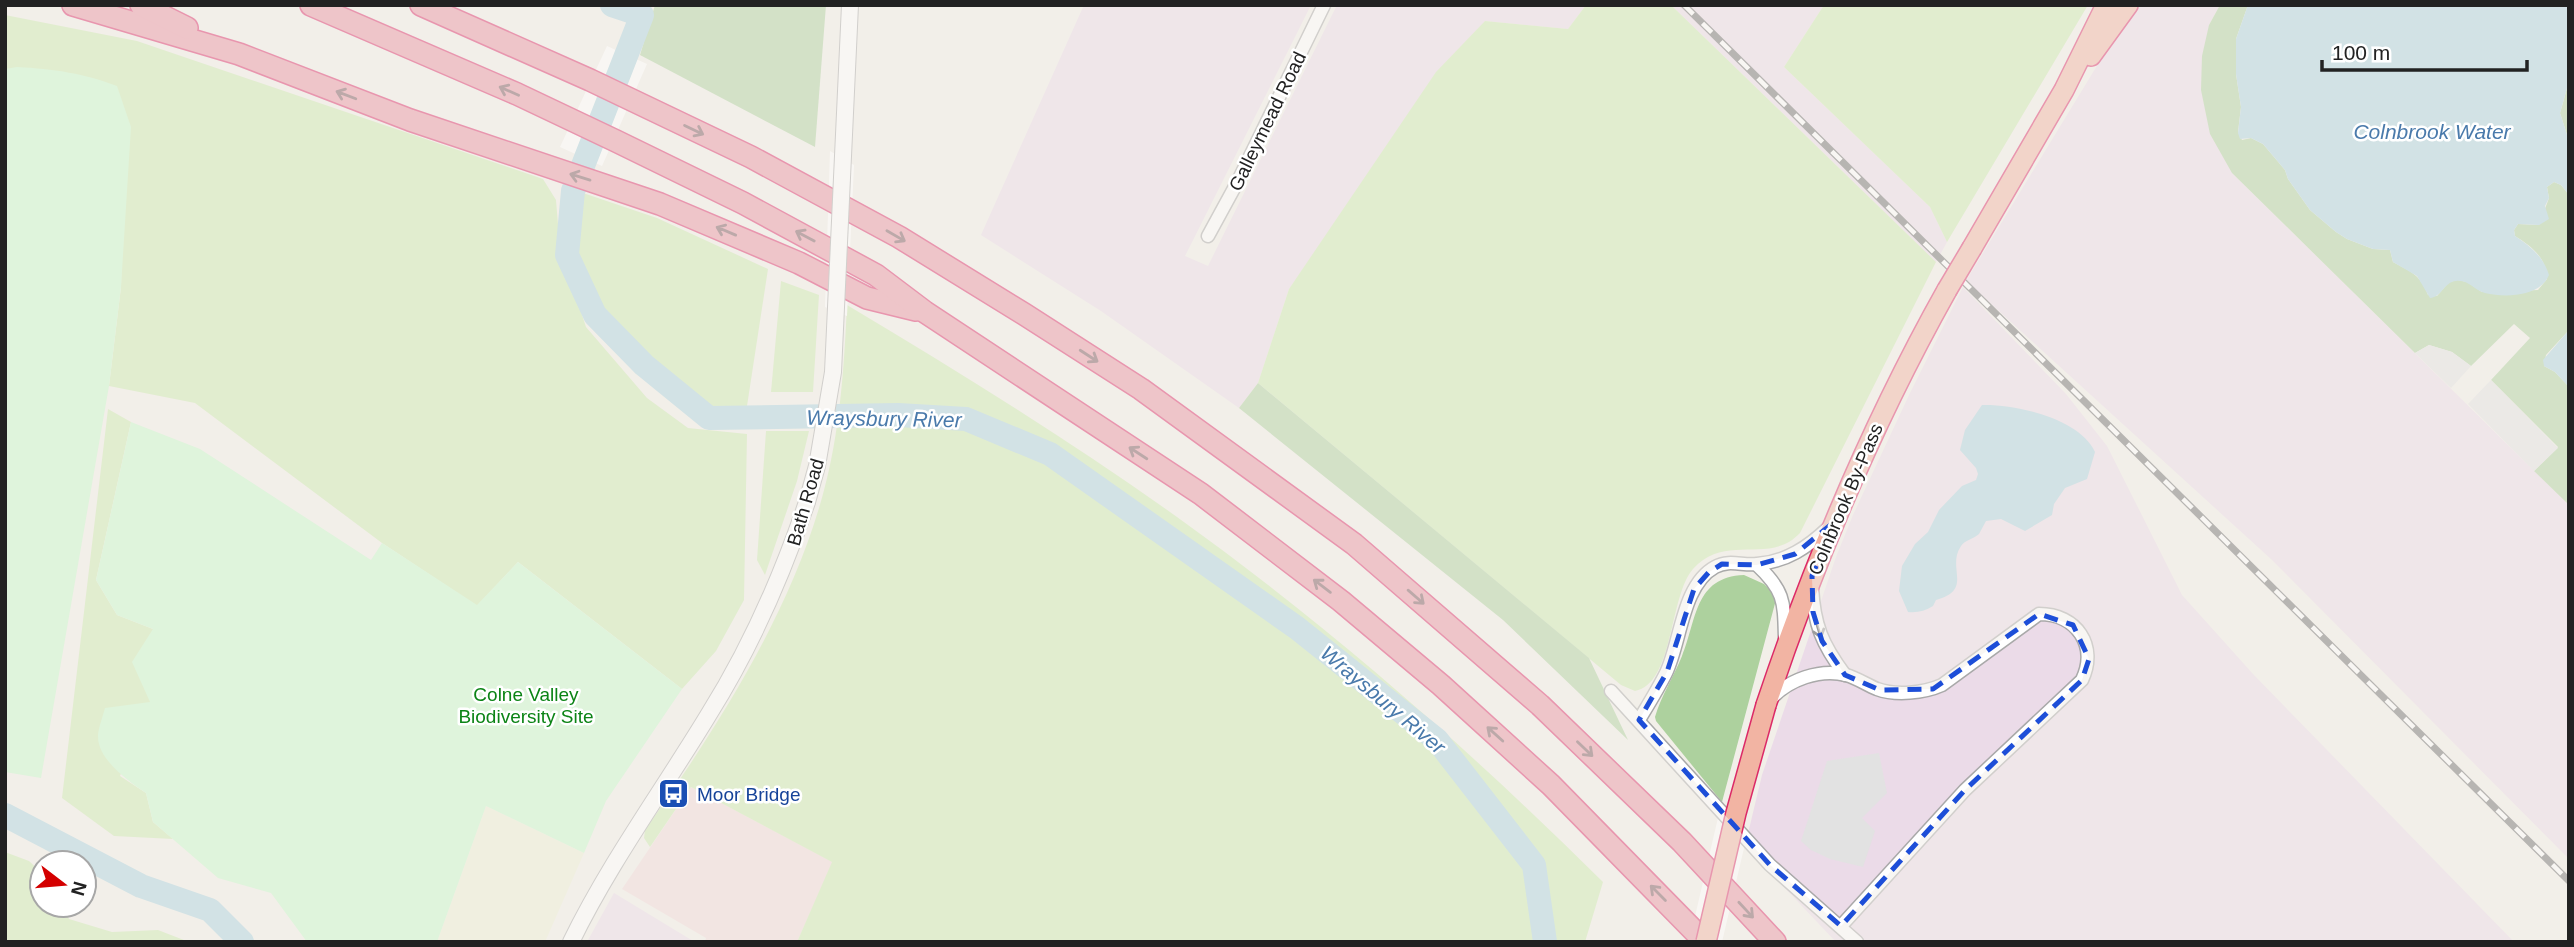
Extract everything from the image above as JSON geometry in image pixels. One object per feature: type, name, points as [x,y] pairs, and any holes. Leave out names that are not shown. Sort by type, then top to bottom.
[{"type":"highway","points":[[73,5],[239,54],[410,120],[609,186],[729,232],[799,263],[867,298],[925,312]]},
{"type":"highway","points":[[141,5],[239,54]]},
{"type":"highway","points":[[311,5],[616,141],[743,203],[876,275],[925,312],[1201,494],[1341,601],[1441,685],[1551,785],[1706,942]]},
{"type":"highway","points":[[421,5],[633,100],[825,197],[898,237],[1141,389],[1354,544],[1540,705],[1682,842],[1775,942]]},
{"type":"highway","name":"Colnbrook By-Pass","points":[[1706,942],[1736,813],[1766,705],[1833,523],[1891,395],[1947,290],[2064,90],[2106,5]]},
{"type":"highway","name":"Colnbrook By-Pass","points":[[2064,90],[2128,5]]},
{"type":"street","name":"Bath Road","points":[[571,942],[590,902],[710,713],[744,653],[773,596],[807,502],[817,466],[833,372],[850,5]]},
{"type":"street","name":"Galleymead Road","points":[[1208,236],[1238,181],[1324,5]]},
{"type":"street","points":[[1639,720],[1667,672],[1694,589],[1715,567],[1739,562],[1757,565],[1801,551],[1833,523]]},
{"type":"street","points":[[1757,565],[1776,585],[1783,599],[1786,646]]},
{"type":"street","points":[[1812,576],[1818,631],[1845,674]]},
{"type":"street","points":[[1766,705],[1785,686],[1801,678],[1827,674],[1845,674],[1880,690],[1908,692],[1933,689],[2039,614],[2058,616],[2073,625],[2086,645],[2089,659],[2082,680],[1965,790],[1841,926]]},
{"type":"street","points":[[1611,691],[1770,865],[1857,942]]},
{"type":"highlighted area","points":[[1833,523],[1812,576],[1813,612],[1822,641],[1845,675],[1880,690],[1933,689],[2039,614],[2073,625],[2089,659],[2082,680],[1965,790],[1841,926],[1770,865],[1639,720],[1667,672],[1694,589],[1709,572],[1722,564],[1757,565],[1795,554]]},
{"type":"shaded area","points":[[1084,5],[1311,5],[1185,256],[1208,266],[1337,5],[1586,5],[1568,29],[1485,21],[1289,289],[1258,383],[1239,408],[1101,311],[981,235]]},
{"type":"shaded area","points":[[1671,5],[1824,5],[1784,67],[1930,207],[1947,242],[1936,262]]},
{"type":"shaded area","points":[[2134,5],[2220,5],[2209,25],[2232,173],[2569,505],[2569,859],[2271,559],[1966,281]]},
{"type":"shaded area","points":[[1963,287],[2066,394],[2107,446],[2182,595],[2253,674],[2514,942],[1836,942],[1745,846],[1762,775],[1836,557],[1910,393]]},
{"type":"shaded area","points":[[2429,345],[2452,352],[2471,366],[2451,388],[2415,353]]},
{"type":"shaded area","points":[[2491,380],[2558,448],[2534,471],[2468,404]]},
{"type":"shaded area","points":[[1879,753],[1887,793],[1862,818],[1875,831],[1863,867],[1830,859],[1811,850],[1801,841],[1827,761]]},
{"type":"shaded area","points":[[691,787],[833,862],[797,942],[705,942],[706,938],[622,889]]},
{"type":"shaded area","points":[[614,893],[693,941],[587,942]]},
{"type":"green space","points":[[655,5],[826,5],[815,147],[640,55]]},
{"type":"green space","points":[[1586,5],[1671,5],[1936,262],[1800,533],[1788,543],[1775,547],[1719,552],[1693,569],[1679,598],[1657,673],[1648,685],[1635,691],[1621,685],[1258,383],[1289,289],[1436,72],[1485,21],[1568,29]]},
{"type":"green space","points":[[1824,5],[2088,5],[1947,242],[1930,207],[1784,67]]},
{"type":"green space","points":[[2220,5],[2248,5],[2236,39],[2236,74],[2241,107],[2238,132],[2242,140],[2251,138],[2263,144],[2285,170],[2288,179],[2310,210],[2336,232],[2373,249],[2390,250],[2393,262],[2418,278],[2428,295],[2437,296],[2449,282],[2458,280],[2467,282],[2482,292],[2538,290],[2547,279],[2544,265],[2532,248],[2515,236],[2514,230],[2518,224],[2539,225],[2549,198],[2547,187],[2554,182],[2561,185],[2569,195],[2569,330],[2546,355],[2544,366],[2555,372],[2569,387],[2569,505],[2534,471],[2558,447],[2491,380],[2530,338],[2514,324],[2471,366],[2452,352],[2429,345],[2415,353],[2232,173],[2210,134],[2201,90],[2202,56],[2209,25]]},
{"type":"green space","points":[[5,15],[137,41],[543,179],[556,200],[560,248],[586,327],[647,398],[688,428],[747,434],[744,600],[716,651],[682,689],[518,562],[477,606],[382,543],[195,403],[109,386],[121,287],[122,240],[5,71]]},
{"type":"green space","points":[[17,67],[68,72],[117,86],[131,127],[121,287],[109,386],[41,778],[5,772],[5,69]]},
{"type":"green space","points":[[2569,81],[2569,141],[2560,113]]},
{"type":"green space","points":[[583,193],[657,218],[768,269],[747,406],[711,409],[657,370],[599,311],[576,251]]},
{"type":"green space","points":[[781,281],[819,295],[813,392],[771,392]]},
{"type":"green space","points":[[847,305],[1014,408],[1177,517],[1289,601],[1397,691],[1502,785],[1603,882],[1585,942],[797,942],[832,862],[691,787],[650,847],[644,838],[645,830],[698,752],[748,670],[771,627],[809,539],[834,448],[843,376]]},
{"type":"green space","points":[[1258,383],[1589,658],[1628,740],[1503,620],[1239,408]]},
{"type":"green space","points":[[108,409],[131,422],[96,580],[117,615],[153,629],[150,702],[120,776],[146,793],[153,822],[173,839],[114,836],[62,798]]},
{"type":"green space","name":"Colne Valley Biodiversity Site","points":[[131,422],[200,449],[371,560],[382,543],[477,605],[518,562],[682,689],[606,801],[584,853],[486,806],[437,942],[307,942],[271,893],[218,878],[153,822],[146,793],[108,761],[99,744],[98,735],[105,708],[150,702],[132,662],[153,629],[117,615],[96,580]]},
{"type":"green space","points":[[766,431],[809,431],[797,481],[765,575],[757,560]]},
{"type":"green space","points":[[1744,575],[1764,584],[1777,596],[1722,802],[1655,717],[1706,592],[1715,583]]},
{"type":"green space","points":[[486,806],[584,853],[545,942],[437,942]]},
{"type":"green space","points":[[5,852],[28,861],[28,919],[69,919],[112,932],[158,930],[189,942],[5,942]]},
{"type":"water","name":"Colnbrook Water","points":[[2248,5],[2569,5],[2569,81],[2560,113],[2569,141],[2569,195],[2561,185],[2554,182],[2547,187],[2549,198],[2545,206],[2549,219],[2539,225],[2518,224],[2514,230],[2515,236],[2531,248],[2544,263],[2549,275],[2544,282],[2530,292],[2502,295],[2481,292],[2464,282],[2456,281],[2430,298],[2417,276],[2393,262],[2390,250],[2373,249],[2347,239],[2310,210],[2288,179],[2285,170],[2263,144],[2251,138],[2240,139],[2238,133],[2241,107],[2236,74],[2236,39]]},
{"type":"water","points":[[2569,330],[2569,387],[2555,372],[2544,366],[2543,360]]},
{"type":"water","points":[[1982,405],[2029,411],[2062,422],[2076,431],[2087,440],[2095,452],[2087,479],[2065,488],[2054,504],[2052,515],[2025,531],[2001,519],[1986,521],[1979,534],[1963,544],[1957,554],[1957,584],[1954,590],[1936,600],[1933,606],[1927,609],[1908,612],[1899,591],[1902,566],[1915,544],[1928,532],[1939,510],[1962,486],[1976,480],[1976,468],[1960,450],[1965,430]]},
{"type":"pier","points":[[607,46],[647,64],[602,166],[560,147]]},
{"type":"pier","points":[[830,151],[854,165],[847,316],[825,307]]},
{"type":"pier","points":[[1721,805],[1748,831],[1722,942],[1689,942]]},
{"type":"waterway","name":"Wraysbury River","points":[[612,5],[642,15],[573,191],[567,255],[595,315],[644,365],[709,418],[898,415],[966,419],[1050,454],[1297,628],[1437,740],[1534,865],[1545,942]]},
{"type":"waterway","points":[[642,15],[644,5]]},
{"type":"waterway","points":[[5,815],[141,886],[210,910],[242,942]]},
{"type":"railway","points":[[1684,5],[2569,881]]},
{"type":"place","name":"Moor Bridge","points":[[674,794]]}]
